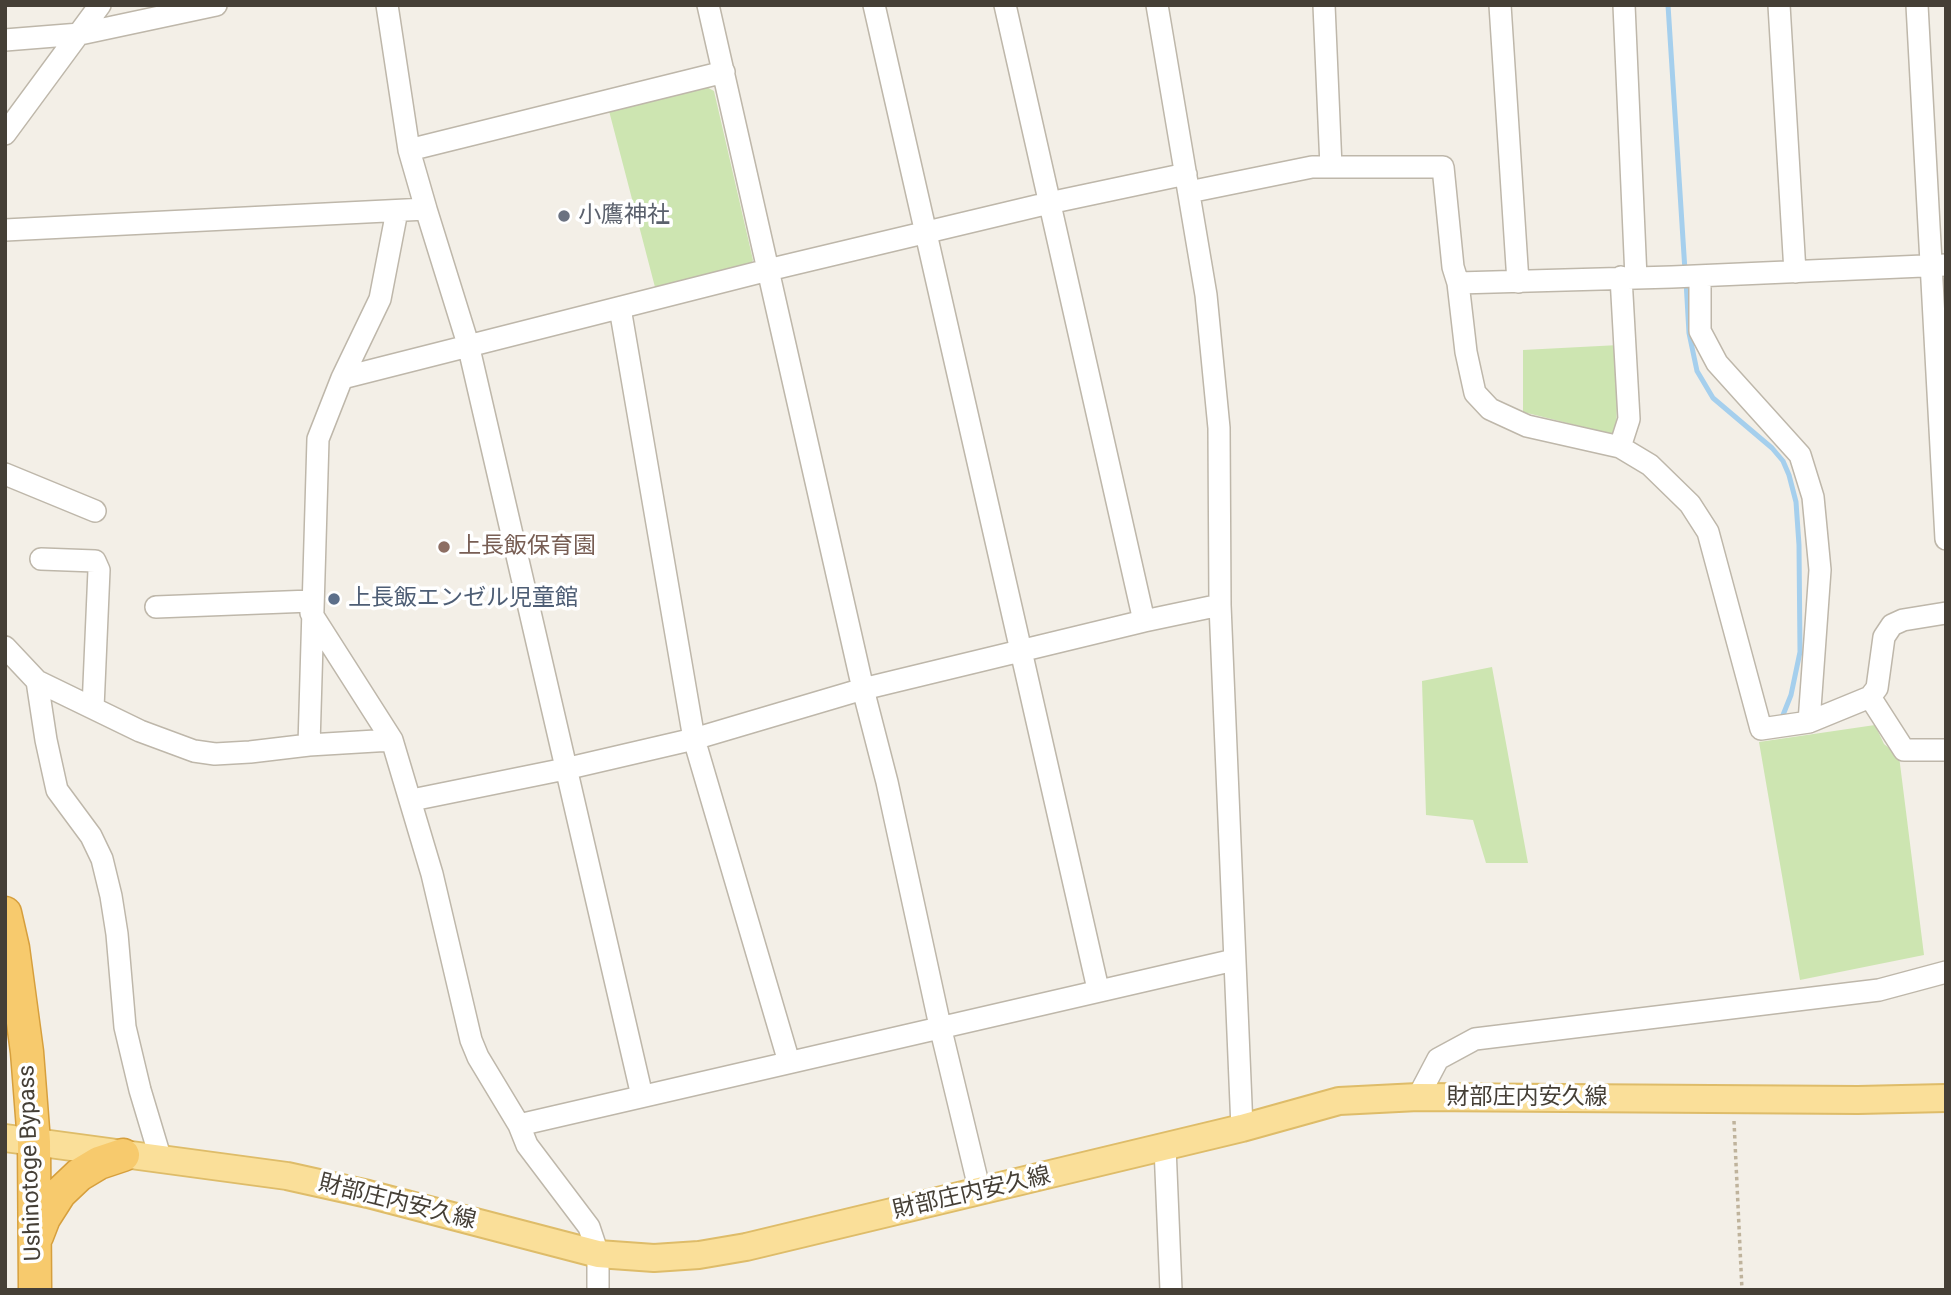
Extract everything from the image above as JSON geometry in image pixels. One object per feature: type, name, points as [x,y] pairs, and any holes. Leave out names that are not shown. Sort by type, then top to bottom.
[{"type":"highway","name":"Ushinotoge Bypass","points":[[5,913],[13,948],[27,1052],[19,1140],[33,1248],[35,1290]]},
{"type":"highway","points":[[5,1090],[21,1073],[27,1052]]},
{"type":"highway","points":[[33,1248],[44,1218],[60,1193],[79,1175],[99,1163],[123,1155]]},
{"type":"main road","name":"財部庄内安久線","points":[[19,1140],[287,1177],[368,1194],[598,1254],[654,1258],[699,1255],[746,1247],[1166,1147],[1339,1101],[1418,1097],[1946,1098]]},
{"type":"street","points":[[5,134],[100,5]]},
{"type":"street","points":[[5,40],[80,34],[216,5]]},
{"type":"street","points":[[387,5],[409,150],[468,344],[642,1096]]},
{"type":"street","points":[[708,5],[863,690],[887,782],[940,1027],[980,1192]]},
{"type":"street","points":[[874,5],[1098,989]]},
{"type":"street","points":[[1005,5],[1144,621]]},
{"type":"street","points":[[1157,5],[1206,295],[1219,428],[1220,604],[1242,1128]]},
{"type":"street","points":[[1324,5],[1331,167]]},
{"type":"street","points":[[1500,5],[1518,282]]},
{"type":"street","points":[[1620,447],[1629,419],[1625,5]]},
{"type":"street","points":[[1779,5],[1795,272]]},
{"type":"street","points":[[1917,5],[1938,266],[1946,539]]},
{"type":"street","points":[[409,150],[724,72]]},
{"type":"street","points":[[342,378],[468,344],[1049,203],[1312,167],[1443,167],[1465,352],[1475,393],[1490,409],[1527,426],[1620,447],[1650,465],[1689,504],[1708,532],[1761,729],[1810,722],[1870,697],[1877,688],[1884,637],[1892,625],[1903,620],[1946,613]]},
{"type":"street","points":[[5,230],[426,209]]},
{"type":"street","points":[[309,745],[318,439],[342,378],[380,299],[397,211]]},
{"type":"street","points":[[1458,283],[1938,266]]},
{"type":"street","points":[[1700,276],[1700,331],[1717,363],[1800,455],[1813,497],[1820,570],[1810,722]]},
{"type":"street","points":[[620,308],[694,739],[789,1062]]},
{"type":"street","points":[[5,474],[95,511]]},
{"type":"street","points":[[41,559],[95,561],[99,569],[93,708]]},
{"type":"street","points":[[412,800],[694,739],[863,690],[1220,604]]},
{"type":"street","points":[[156,607],[311,607]]},
{"type":"street","points":[[311,607],[392,740],[432,874],[471,1041],[519,1125],[527,1145],[589,1227],[598,1254],[598,1290]]},
{"type":"street","points":[[5,646],[37,681],[167,743],[194,751],[215,754],[392,740]]},
{"type":"street","points":[[37,681],[57,790],[91,836],[102,859],[115,922],[125,1027],[161,1160]]},
{"type":"street","points":[[1870,697],[1904,750],[1946,750]]},
{"type":"street","points":[[519,1125],[1098,989],[1234,960]]},
{"type":"street","points":[[1418,1097],[1438,1059],[1475,1039],[1879,990],[1946,972]]},
{"type":"street","points":[[1166,1147],[1171,1290]]},
{"type":"path","points":[[1733,1099],[1742,1290]]},
{"type":"green space","points":[[703,85],[714,91],[753,260],[749,268],[656,291],[608,107]]},
{"type":"green space","points":[[1619,345],[1616,435],[1523,412],[1523,350]]},
{"type":"green space","points":[[1492,667],[1528,863],[1486,863],[1473,820],[1426,815],[1422,681]]},
{"type":"green space","points":[[1875,725],[1884,744],[1899,756],[1924,955],[1800,980],[1759,742]]},
{"type":"waterway","points":[[1668,5],[1685,271]]},
{"type":"waterway","points":[[1686,281],[1689,333],[1697,371],[1713,398],[1772,448],[1783,461],[1796,502],[1800,652],[1791,695],[1783,715]]},
{"type":"place","name":"小鷹神社","points":[[564,216]]},
{"type":"place","name":"上長飯保育園","points":[[444,547]]},
{"type":"place","name":"上長飯エンゼル児童館","points":[[334,599]]}]
